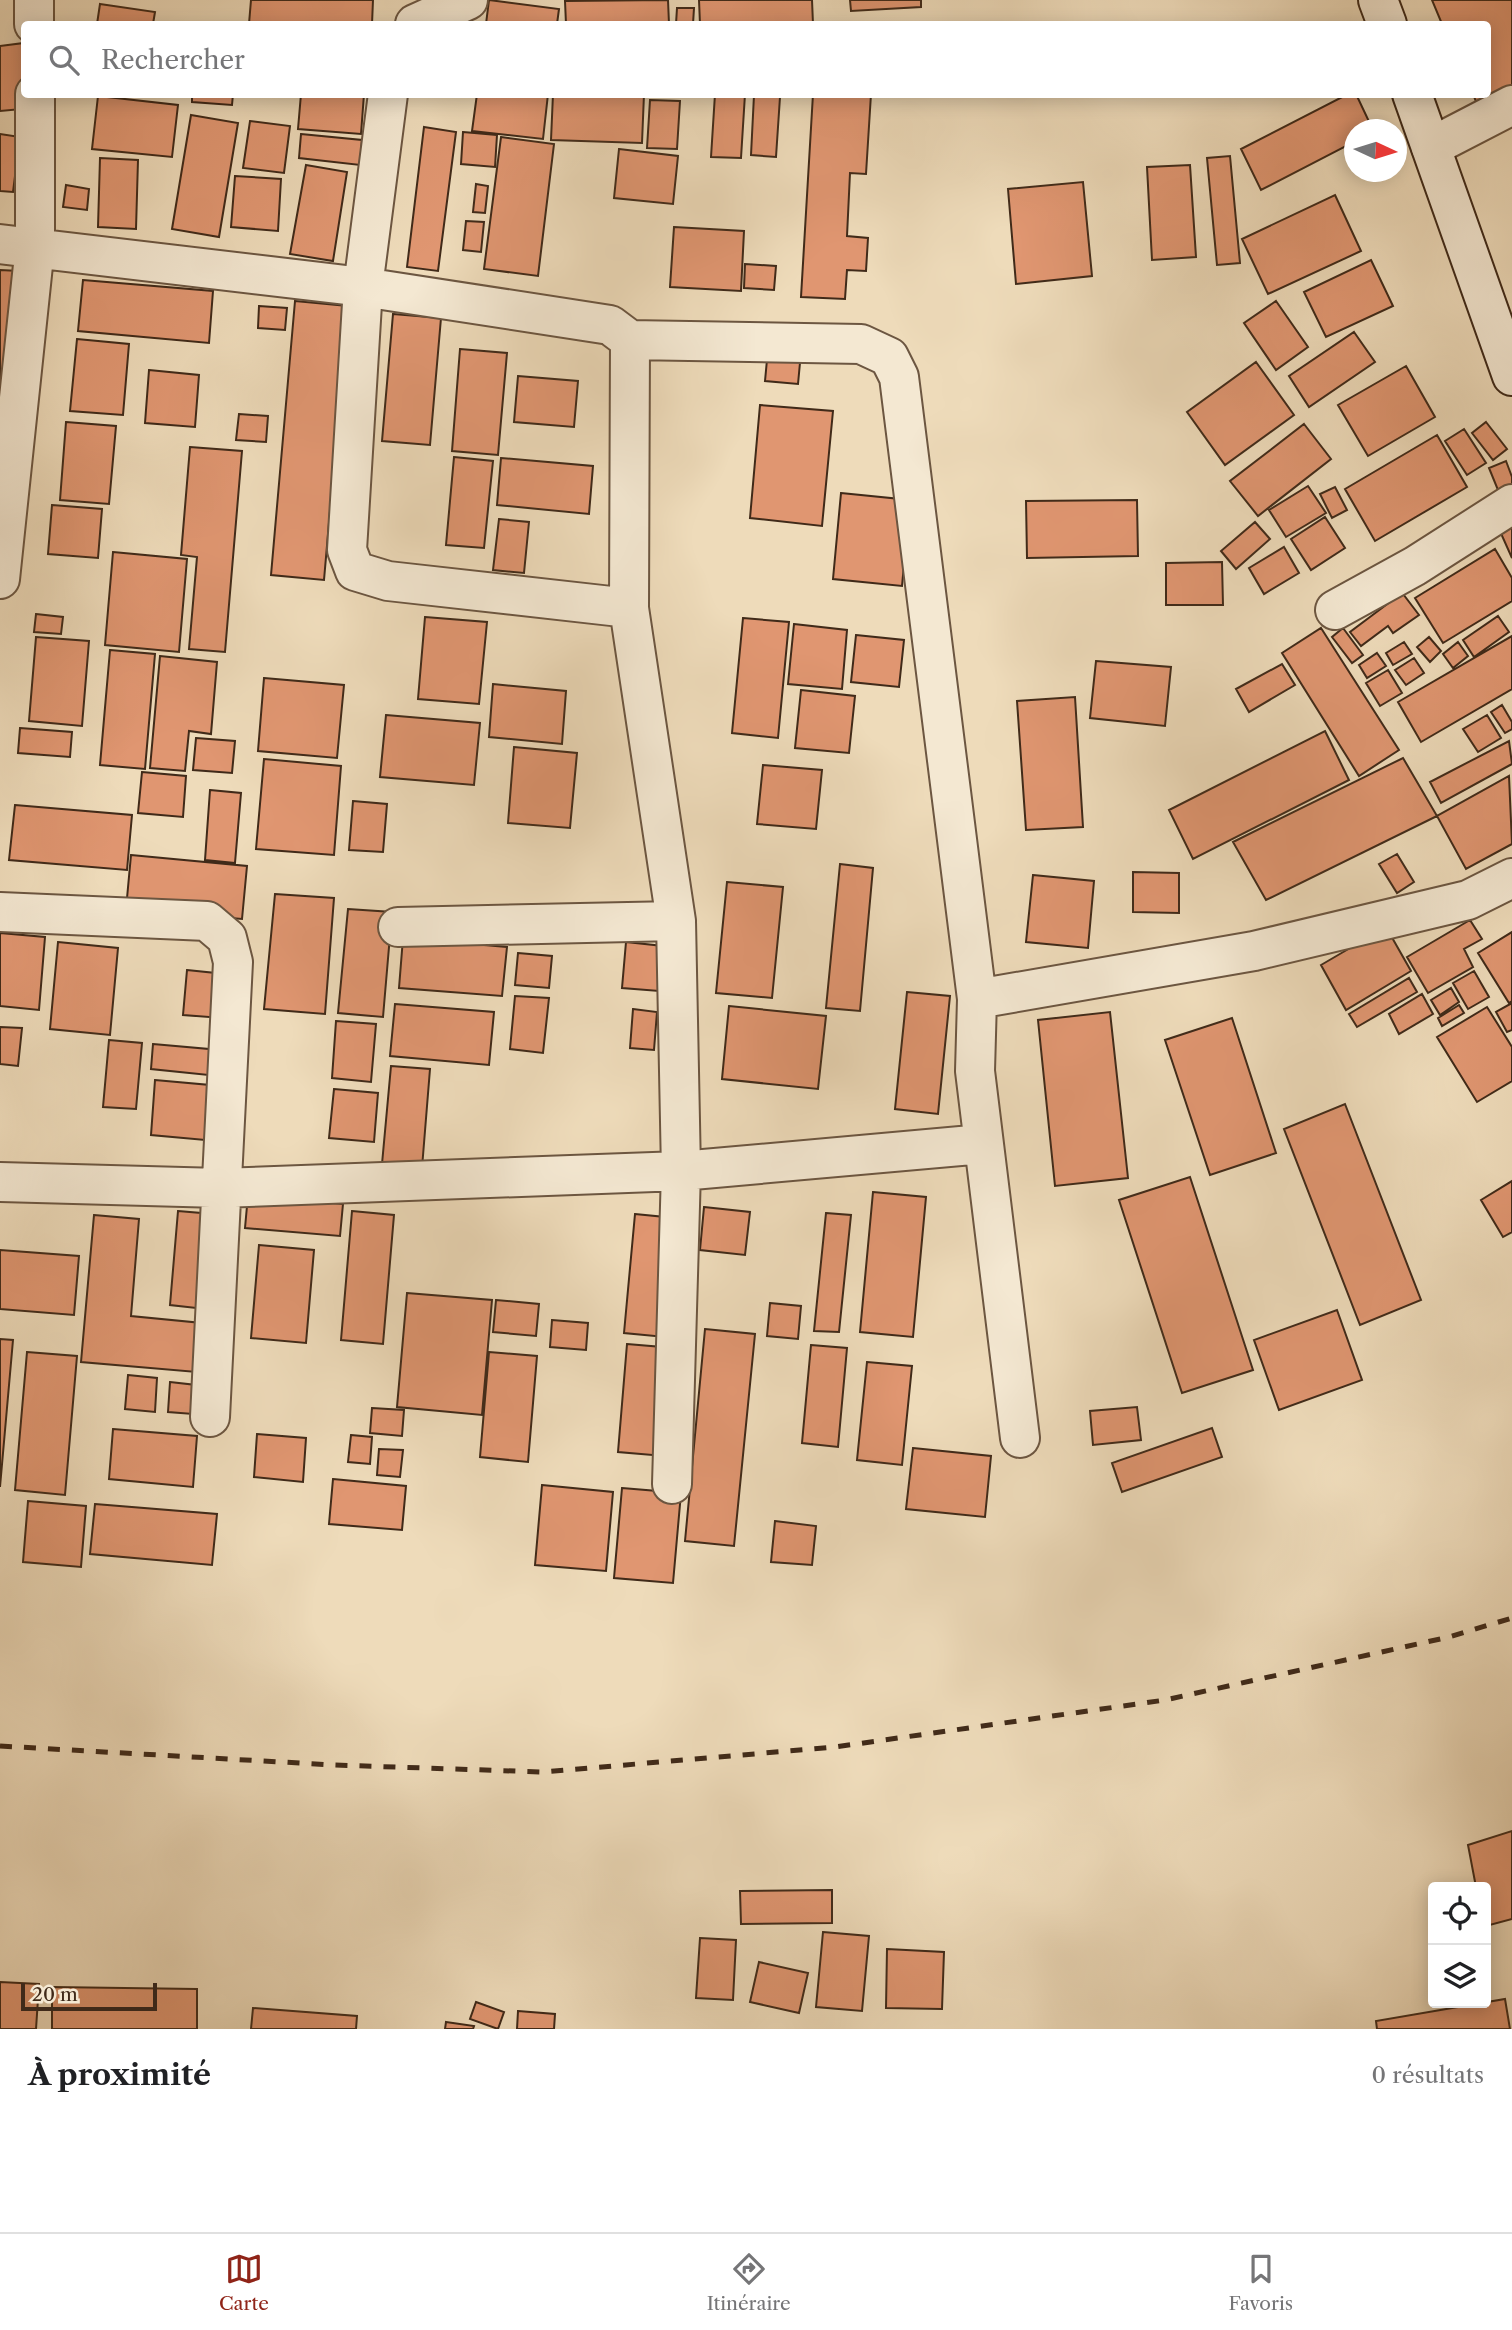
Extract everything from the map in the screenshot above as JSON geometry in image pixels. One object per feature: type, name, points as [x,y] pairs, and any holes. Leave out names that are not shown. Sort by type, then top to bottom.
[{"type":"street","points":[[34,0],[34,21]]},
{"type":"street","points":[[422,21],[468,0]]},
{"type":"street","points":[[1378,0],[1386,21]]},
{"type":"street","points":[[0,579],[17,245],[35,98]]},
{"type":"street","points":[[387,98],[363,287],[347,550],[355,571],[388,581],[629,608]]},
{"type":"street","points":[[1413,98],[1512,376]]},
{"type":"street","points":[[1431,147],[1512,105]]},
{"type":"street","points":[[17,245],[363,287],[610,325],[630,340],[860,344],[889,356],[899,377],[978,999],[975,1070],[1020,1438]]},
{"type":"street","points":[[630,340],[629,608],[677,921],[681,1171],[672,1484]]},
{"type":"street","points":[[1335,610],[1415,566],[1512,504]]},
{"type":"street","points":[[978,999],[1254,951],[1468,900],[1512,878]]},
{"type":"street","points":[[0,912],[207,921],[227,938],[233,961],[210,1417]]},
{"type":"street","points":[[398,926],[677,921]]},
{"type":"street","points":[[0,1182],[220,1188],[681,1171],[983,1144]]},
{"type":"building","points":[[251,0],[373,0],[372,21],[249,21]]},
{"type":"building","points":[[489,0],[559,9],[557,21],[486,21]]},
{"type":"building","points":[[668,0],[669,21],[566,21],[565,1]]},
{"type":"building","points":[[699,0],[812,0],[813,21],[700,21]]},
{"type":"building","points":[[850,0],[921,0],[921,7],[851,11]]},
{"type":"building","points":[[1432,0],[1512,0],[1512,95],[1479,109],[1475,98],[1491,98],[1491,21],[1441,21]]},
{"type":"building","points":[[100,4],[155,12],[154,21],[97,21]]},
{"type":"building","points":[[677,8],[694,8],[693,21],[676,21]]},
{"type":"building","points":[[21,43],[21,98],[27,98],[33,108],[0,111],[0,46]]},
{"type":"building","points":[[98,98],[178,105],[172,157],[92,149]]},
{"type":"building","points":[[192,98],[233,98],[232,105],[192,102]]},
{"type":"building","points":[[301,98],[364,98],[361,134],[298,129]]},
{"type":"building","points":[[476,98],[548,98],[543,139],[472,131]]},
{"type":"building","points":[[553,98],[644,98],[642,143],[551,140]]},
{"type":"building","points":[[715,98],[745,98],[741,158],[711,157]]},
{"type":"building","points":[[754,98],[780,98],[776,157],[751,155]]},
{"type":"building","points":[[813,98],[871,98],[866,174],[850,173],[847,236],[868,238],[866,271],[847,270],[845,299],[801,297]]},
{"type":"building","points":[[1340,98],[1358,98],[1368,119],[1344,119],[1344,147],[1261,190],[1241,149]]},
{"type":"building","points":[[650,100],[680,101],[677,149],[647,148]]},
{"type":"building","points":[[191,115],[238,123],[219,237],[172,229]]},
{"type":"building","points":[[250,121],[290,126],[284,173],[243,168]]},
{"type":"building","points":[[424,127],[456,132],[438,271],[407,267]]},
{"type":"building","points":[[463,132],[497,135],[495,167],[461,164]]},
{"type":"building","points":[[0,134],[20,137],[13,192],[0,191]]},
{"type":"building","points":[[301,134],[362,140],[360,165],[299,158]]},
{"type":"building","points":[[501,137],[554,144],[538,276],[484,269]]},
{"type":"building","points":[[619,149],[678,156],[673,204],[614,198]]},
{"type":"building","points":[[1230,156],[1240,263],[1217,265],[1207,158]]},
{"type":"building","points":[[100,158],[138,160],[136,229],[98,227]]},
{"type":"building","points":[[306,165],[347,172],[333,261],[290,254]]},
{"type":"building","points":[[1190,165],[1196,257],[1152,260],[1147,167]]},
{"type":"building","points":[[235,176],[281,179],[278,231],[231,227]]},
{"type":"building","points":[[1083,182],[1092,276],[1016,284],[1008,189]]},
{"type":"building","points":[[476,184],[488,186],[485,213],[473,212]]},
{"type":"building","points":[[66,185],[89,189],[87,210],[63,207]]},
{"type":"building","points":[[1335,195],[1361,251],[1268,294],[1242,239]]},
{"type":"building","points":[[466,221],[484,222],[481,252],[463,250]]},
{"type":"building","points":[[674,227],[744,231],[741,291],[670,287]]},
{"type":"building","points":[[1371,260],[1393,306],[1326,337],[1304,292]]},
{"type":"building","points":[[745,264],[776,266],[774,290],[744,288]]},
{"type":"building","points":[[0,270],[19,271],[0,417]]},
{"type":"building","points":[[83,280],[213,291],[209,343],[78,331]]},
{"type":"building","points":[[295,301],[348,306],[324,580],[271,575]]},
{"type":"building","points":[[1276,301],[1308,347],[1276,370],[1244,323]]},
{"type":"building","points":[[259,306],[287,308],[285,330],[258,328]]},
{"type":"building","points":[[393,314],[441,318],[430,445],[382,441]]},
{"type":"building","points":[[1354,332],[1375,362],[1309,407],[1289,376]]},
{"type":"building","points":[[77,339],[129,344],[123,415],[70,411]]},
{"type":"building","points":[[460,349],[507,353],[498,455],[452,451]]},
{"type":"building","points":[[768,349],[801,352],[798,384],[765,381]]},
{"type":"building","points":[[1256,362],[1294,415],[1225,465],[1187,412]]},
{"type":"building","points":[[1406,366],[1435,417],[1368,456],[1338,405]]},
{"type":"building","points":[[149,370],[199,375],[195,427],[145,423]]},
{"type":"building","points":[[518,376],[578,381],[574,427],[514,422]]},
{"type":"building","points":[[760,405],[833,411],[822,526],[750,518]]},
{"type":"building","points":[[239,414],[268,416],[266,442],[236,440]]},
{"type":"building","points":[[66,422],[116,426],[109,504],[60,500]]},
{"type":"building","points":[[1486,422],[1507,449],[1493,460],[1472,433]]},
{"type":"building","points":[[1304,424],[1331,459],[1258,516],[1230,481]]},
{"type":"building","points":[[1464,429],[1486,463],[1467,475],[1445,441]]},
{"type":"building","points":[[1437,435],[1467,487],[1375,541],[1345,489]]},
{"type":"building","points":[[190,447],[242,451],[225,652],[189,649],[197,557],[181,555]]},
{"type":"building","points":[[454,457],[493,461],[484,548],[446,545]]},
{"type":"building","points":[[501,458],[593,466],[589,514],[497,505]]},
{"type":"building","points":[[1506,461],[1512,477],[1512,490],[1500,495],[1489,468]]},
{"type":"building","points":[[1308,486],[1326,513],[1286,537],[1269,510]]},
{"type":"building","points":[[1335,487],[1347,510],[1332,518],[1320,494]]},
{"type":"building","points":[[841,493],[910,500],[902,586],[833,579]]},
{"type":"building","points":[[1137,500],[1138,556],[1027,558],[1026,501]]},
{"type":"building","points":[[52,505],[102,509],[98,558],[48,554]]},
{"type":"building","points":[[1325,517],[1345,548],[1311,570],[1291,539]]},
{"type":"building","points":[[499,519],[529,522],[524,573],[493,570]]},
{"type":"building","points":[[1255,522],[1270,539],[1236,569],[1221,551]]},
{"type":"building","points":[[1512,523],[1512,558],[1499,529]]},
{"type":"building","points":[[1284,547],[1299,573],[1264,594],[1249,568]]},
{"type":"building","points":[[1495,549],[1512,578],[1512,601],[1443,643],[1415,598]]},
{"type":"building","points":[[113,552],[187,559],[179,652],[105,645]]},
{"type":"building","points":[[1222,562],[1223,605],[1166,605],[1166,563]]},
{"type":"building","points":[[1397,586],[1419,615],[1393,633],[1388,626],[1361,646],[1350,632],[1394,599]]},
{"type":"building","points":[[36,614],[63,617],[61,634],[34,632]]},
{"type":"building","points":[[1498,616],[1509,632],[1474,657],[1463,640]]},
{"type":"building","points":[[425,617],[487,622],[479,704],[418,699]]},
{"type":"building","points":[[743,618],[789,622],[778,738],[732,733]]},
{"type":"building","points":[[794,624],[847,630],[842,689],[788,684]]},
{"type":"building","points":[[1321,628],[1399,750],[1359,776],[1282,653]]},
{"type":"building","points":[[1343,628],[1363,655],[1352,663],[1332,637]]},
{"type":"building","points":[[856,635],[904,640],[899,687],[851,682]]},
{"type":"building","points":[[1512,636],[1512,689],[1421,742],[1398,702]]},
{"type":"building","points":[[36,637],[89,641],[82,726],[29,721]]},
{"type":"building","points":[[1429,637],[1441,651],[1430,662],[1417,647]]},
{"type":"building","points":[[1404,642],[1412,654],[1393,665],[1386,653]]},
{"type":"building","points":[[1458,642],[1468,656],[1453,668],[1443,654]]},
{"type":"building","points":[[110,650],[155,654],[145,769],[100,765]]},
{"type":"building","points":[[1377,653],[1386,666],[1367,678],[1359,665]]},
{"type":"building","points":[[160,656],[217,662],[211,734],[189,731],[185,771],[150,768]]},
{"type":"building","points":[[1414,658],[1424,673],[1406,685],[1395,670]]},
{"type":"building","points":[[1096,661],[1171,667],[1165,726],[1090,718]]},
{"type":"building","points":[[1282,664],[1295,685],[1249,712],[1236,689]]},
{"type":"building","points":[[1388,670],[1402,693],[1380,706],[1366,683]]},
{"type":"building","points":[[264,678],[344,685],[337,758],[258,751]]},
{"type":"building","points":[[493,684],[566,691],[562,744],[489,737]]},
{"type":"building","points":[[801,690],[855,696],[849,753],[795,748]]},
{"type":"building","points":[[1075,697],[1083,827],[1026,830],[1017,701]]},
{"type":"building","points":[[1502,705],[1512,722],[1512,729],[1505,733],[1491,712]]},
{"type":"building","points":[[386,715],[480,723],[474,785],[380,777]]},
{"type":"building","points":[[1487,715],[1501,738],[1478,752],[1463,729]]},
{"type":"building","points":[[20,728],[72,732],[70,757],[18,753]]},
{"type":"building","points":[[1325,731],[1349,780],[1193,859],[1169,810]]},
{"type":"building","points":[[196,738],[235,741],[232,773],[193,770]]},
{"type":"building","points":[[1509,741],[1512,764],[1441,803],[1430,782]]},
{"type":"building","points":[[514,747],[577,753],[570,828],[508,823]]},
{"type":"building","points":[[1403,758],[1437,816],[1266,900],[1233,842]]},
{"type":"building","points":[[264,759],[341,766],[334,855],[256,849]]},
{"type":"building","points":[[763,765],[822,770],[816,829],[757,824]]},
{"type":"building","points":[[142,772],[186,776],[183,817],[138,813]]},
{"type":"building","points":[[1509,776],[1512,844],[1466,869],[1437,816]]},
{"type":"building","points":[[210,790],[241,793],[235,863],[205,860]]},
{"type":"building","points":[[353,801],[387,804],[383,852],[349,850]]},
{"type":"building","points":[[15,805],[132,815],[127,870],[9,860]]},
{"type":"building","points":[[1397,854],[1414,882],[1397,893],[1379,864]]},
{"type":"building","points":[[131,855],[247,866],[242,919],[126,909]]},
{"type":"building","points":[[840,864],[873,868],[860,1011],[826,1008]]},
{"type":"building","points":[[1133,872],[1179,873],[1179,913],[1133,912]]},
{"type":"building","points":[[1033,875],[1094,881],[1088,948],[1026,942]]},
{"type":"building","points":[[727,882],[783,887],[772,998],[716,993]]},
{"type":"building","points":[[275,894],[334,898],[325,1014],[264,1009]]},
{"type":"building","points":[[348,909],[392,912],[383,1017],[338,1013]]},
{"type":"building","points":[[1470,920],[1482,939],[1464,949],[1473,967],[1428,993],[1407,957]]},
{"type":"building","points":[[1386,927],[1411,971],[1346,1010],[1321,965]]},
{"type":"building","points":[[1512,932],[1512,1001],[1509,1003],[1478,953]]},
{"type":"building","points":[[0,933],[45,937],[39,1010],[0,1006]]},
{"type":"building","points":[[403,938],[507,947],[502,996],[399,988]]},
{"type":"building","points":[[58,942],[118,948],[110,1035],[50,1029]]},
{"type":"building","points":[[626,942],[663,946],[659,991],[622,988]]},
{"type":"building","points":[[518,953],[552,956],[549,988],[515,985]]},
{"type":"building","points":[[187,970],[225,974],[222,1018],[183,1015]]},
{"type":"building","points":[[1474,971],[1489,997],[1468,1009],[1453,983]]},
{"type":"building","points":[[1409,978],[1417,992],[1357,1027],[1349,1014]]},
{"type":"building","points":[[1451,988],[1459,1002],[1440,1015],[1431,1000]]},
{"type":"building","points":[[907,992],[950,996],[938,1114],[895,1109]]},
{"type":"building","points":[[1422,994],[1433,1014],[1399,1034],[1389,1014]]},
{"type":"building","points":[[515,996],[549,998],[543,1053],[510,1049]]},
{"type":"building","points":[[1512,1003],[1512,1030],[1507,1032],[1496,1012]]},
{"type":"building","points":[[395,1004],[494,1012],[489,1065],[390,1056]]},
{"type":"building","points":[[1459,1005],[1464,1013],[1442,1026],[1438,1018]]},
{"type":"building","points":[[729,1006],[826,1016],[818,1089],[722,1079]]},
{"type":"building","points":[[1487,1007],[1512,1047],[1512,1081],[1477,1102],[1437,1037]]},
{"type":"building","points":[[633,1009],[657,1012],[654,1050],[630,1048]]},
{"type":"building","points":[[1110,1012],[1128,1178],[1055,1186],[1038,1020]]},
{"type":"building","points":[[1232,1018],[1276,1153],[1210,1175],[1165,1040]]},
{"type":"building","points":[[336,1021],[376,1024],[371,1082],[332,1078]]},
{"type":"building","points":[[0,1027],[22,1028],[18,1066],[0,1064]]},
{"type":"building","points":[[109,1040],[142,1043],[136,1109],[103,1107]]},
{"type":"building","points":[[153,1044],[220,1050],[218,1076],[151,1069]]},
{"type":"building","points":[[391,1066],[430,1069],[422,1168],[382,1164]]},
{"type":"building","points":[[155,1080],[221,1086],[216,1141],[151,1135]]},
{"type":"building","points":[[334,1089],[378,1093],[374,1142],[329,1138]]},
{"type":"building","points":[[1345,1104],[1421,1300],[1360,1325],[1284,1129]]},
{"type":"building","points":[[1190,1177],[1253,1370],[1182,1393],[1119,1200]]},
{"type":"building","points":[[1512,1181],[1512,1232],[1503,1237],[1481,1200]]},
{"type":"building","points":[[873,1192],[926,1197],[913,1337],[860,1332]]},
{"type":"building","points":[[248,1195],[343,1204],[340,1236],[245,1228]]},
{"type":"building","points":[[704,1207],[750,1212],[745,1255],[700,1250]]},
{"type":"building","points":[[178,1211],[213,1214],[205,1309],[170,1305]]},
{"type":"building","points":[[352,1211],[394,1215],[383,1344],[341,1340]]},
{"type":"building","points":[[826,1213],[851,1215],[839,1332],[814,1331]]},
{"type":"building","points":[[635,1214],[675,1218],[665,1337],[624,1333]]},
{"type":"building","points":[[94,1215],[139,1219],[131,1316],[212,1324],[208,1373],[81,1362]]},
{"type":"building","points":[[259,1245],[314,1250],[306,1343],[251,1338]]},
{"type":"building","points":[[0,1250],[79,1256],[74,1315],[0,1309]]},
{"type":"building","points":[[407,1293],[492,1300],[482,1415],[397,1407]]},
{"type":"building","points":[[496,1300],[539,1304],[536,1336],[493,1332]]},
{"type":"building","points":[[770,1303],[801,1306],[798,1339],[767,1336]]},
{"type":"building","points":[[1337,1310],[1362,1380],[1279,1410],[1254,1340]]},
{"type":"building","points":[[552,1320],[588,1323],[586,1350],[550,1347]]},
{"type":"building","points":[[705,1329],[755,1334],[734,1546],[685,1541]]},
{"type":"building","points":[[0,1339],[13,1340],[0,1487]]},
{"type":"building","points":[[627,1344],[674,1348],[664,1456],[618,1452]]},
{"type":"building","points":[[811,1345],[847,1348],[838,1447],[802,1443]]},
{"type":"building","points":[[27,1352],[77,1356],[65,1495],[15,1490]]},
{"type":"building","points":[[489,1352],[537,1356],[528,1462],[480,1457]]},
{"type":"building","points":[[867,1362],[912,1366],[902,1465],[857,1460]]},
{"type":"building","points":[[128,1375],[157,1378],[155,1412],[125,1409]]},
{"type":"building","points":[[170,1382],[196,1385],[193,1414],[168,1412]]},
{"type":"building","points":[[1137,1407],[1141,1440],[1093,1445],[1090,1411]]},
{"type":"building","points":[[372,1408],[404,1410],[402,1436],[370,1433]]},
{"type":"building","points":[[1212,1428],[1222,1457],[1122,1492],[1112,1463]]},
{"type":"building","points":[[113,1429],[197,1436],[193,1487],[109,1479]]},
{"type":"building","points":[[257,1434],[306,1438],[303,1482],[254,1477]]},
{"type":"building","points":[[351,1435],[372,1437],[370,1464],[348,1462]]},
{"type":"building","points":[[913,1448],[991,1456],[985,1517],[906,1509]]},
{"type":"building","points":[[379,1449],[403,1450],[400,1477],[377,1475]]},
{"type":"building","points":[[333,1479],[406,1486],[402,1530],[329,1524]]},
{"type":"building","points":[[542,1485],[613,1492],[606,1571],[535,1565]]},
{"type":"building","points":[[622,1488],[681,1493],[673,1583],[614,1578]]},
{"type":"building","points":[[28,1501],[86,1506],[81,1567],[23,1562]]},
{"type":"building","points":[[95,1504],[217,1514],[212,1565],[90,1554]]},
{"type":"building","points":[[775,1521],[816,1526],[812,1565],[771,1562]]},
{"type":"building","points":[[1512,1831],[1512,1919],[1491,1925],[1491,1882],[1475,1882],[1468,1845]]},
{"type":"building","points":[[832,1890],[832,1923],[741,1924],[740,1891]]},
{"type":"building","points":[[823,1932],[869,1936],[862,2011],[816,2007]]},
{"type":"building","points":[[700,1938],[736,1940],[733,2000],[696,1998]]},
{"type":"building","points":[[887,1949],[944,1952],[942,2009],[886,2008]]},
{"type":"building","points":[[759,1962],[808,1973],[799,2013],[750,2002]]},
{"type":"building","points":[[0,1982],[39,1984],[36,2029],[0,2029]]},
{"type":"building","points":[[52,1987],[197,1989],[197,2029],[52,2029]]},
{"type":"building","points":[[1505,1999],[1510,2029],[1377,2029],[1376,2021],[1452,2008],[1491,2008],[1491,2001]]},
{"type":"building","points":[[476,2002],[504,2012],[498,2029],[470,2019]]},
{"type":"building","points":[[253,2008],[357,2016],[356,2029],[251,2029]]},
{"type":"building","points":[[518,2011],[555,2014],[554,2029],[517,2029]]},
{"type":"building","points":[[446,2022],[474,2026],[473,2029],[445,2029]]},
{"type":"railway","points":[[0,1746],[334,1765],[543,1772],[835,1747],[1165,1700],[1449,1637],[1512,1618]]}]
